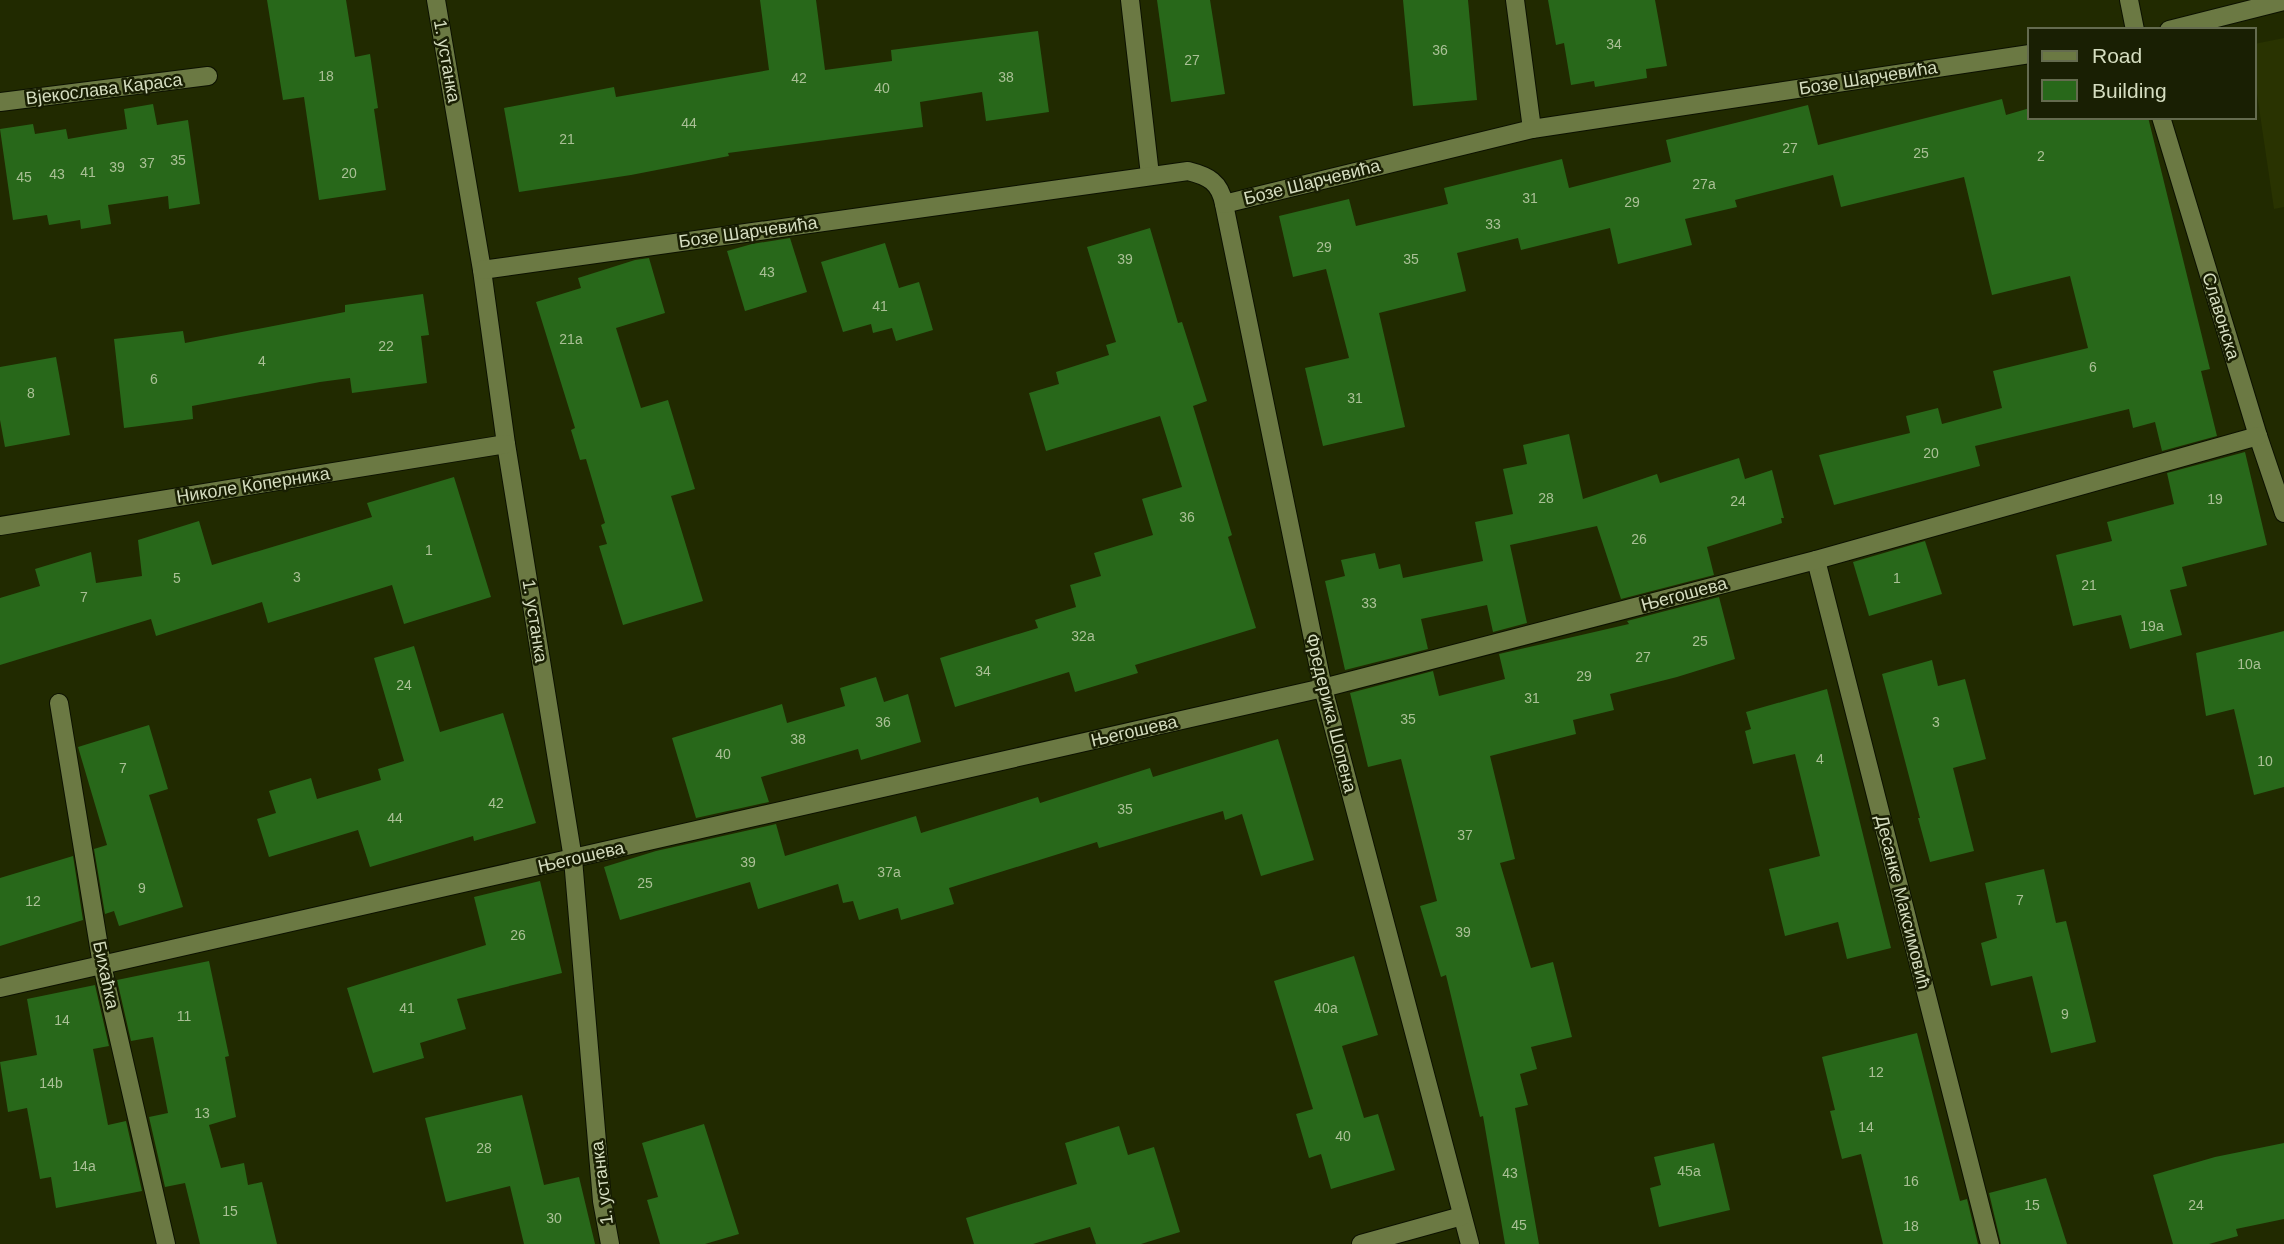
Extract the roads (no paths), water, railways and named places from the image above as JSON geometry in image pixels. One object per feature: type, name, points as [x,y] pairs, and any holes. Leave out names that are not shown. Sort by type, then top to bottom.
[{"type":"street","name":"1. устанка","points":[[436,0],[482,270],[506,443],[573,859],[602,1201],[610,1244]]},
{"type":"street","points":[[1130,0],[1150,175]]},
{"type":"street","points":[[1515,0],[1532,129]]},
{"type":"street","points":[[2129,0],[2135,28]]},
{"type":"street","points":[[2177,28],[2284,1]]},
{"type":"street","name":"Бозе Шарчевића","points":[[482,270],[1188,171],[1208,176],[1222,192],[1224,204],[1532,129],[2028,54]]},
{"type":"street","name":"Вјекослава Караса","points":[[0,102],[208,76]]},
{"type":"street","name":"Славонска","points":[[2162,119],[2284,513]]},
{"type":"street","name":"Фредерика Шопена","points":[[1224,204],[1323,688],[1469,1244]]},
{"type":"street","name":"Његошева","points":[[0,988],[1323,688],[1816,560],[2258,436]]},
{"type":"street","name":"Николе Коперника","points":[[0,526],[506,443]]},
{"type":"street","name":"Десанке Максимовић","points":[[1816,560],[1990,1244]]},
{"type":"street","name":"Бихаћка","points":[[59,703],[102,965],[166,1244]]},
{"type":"street","points":[[1361,1244],[1462,1216]]}]
